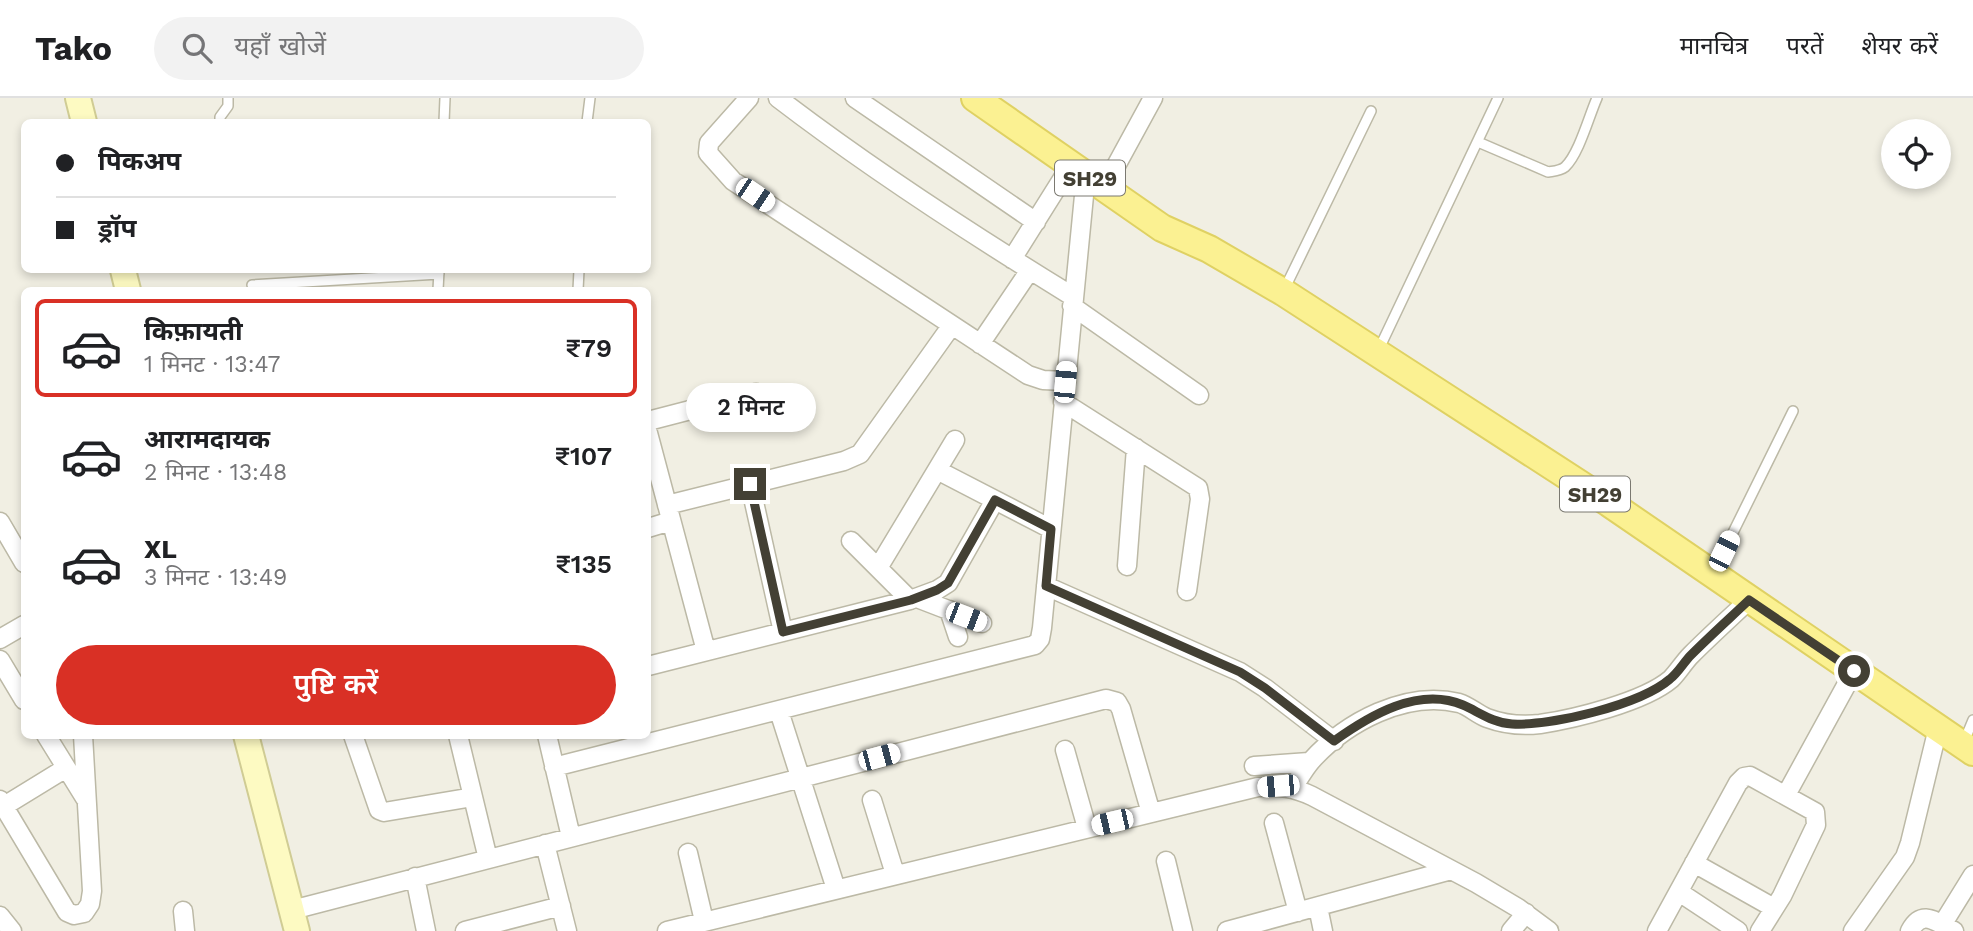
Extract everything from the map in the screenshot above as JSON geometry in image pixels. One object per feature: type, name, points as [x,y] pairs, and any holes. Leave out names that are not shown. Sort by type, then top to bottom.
[{"type":"main road","points":[[78,98],[83,119]]},
{"type":"main road","name":"SH29","points":[[975,98],[1089,172],[1167,212],[1209,249],[1283,292],[1609,503],[1968,749]]},
{"type":"main road","name":"SH29","points":[[996,98],[1089,172]]},
{"type":"main road","points":[[247,739],[295,920]]},
{"type":"street","points":[[748,98],[709,142],[708,153],[733,181],[1028,375],[1051,382],[1065,382]]},
{"type":"street","points":[[778,98],[846,149],[966,231],[1030,270],[1199,395]]},
{"type":"street","points":[[855,98],[1035,222]]},
{"type":"street","points":[[1012,259],[1035,222],[1089,172],[1153,98]]},
{"type":"street","points":[[555,767],[1035,645],[1040,639],[1042,628],[1072,301],[1089,172]]},
{"type":"street","points":[[980,344],[1030,270]]},
{"type":"street","points":[[651,526],[669,513],[750,484],[844,461],[860,454],[952,325]]},
{"type":"street","points":[[651,420],[756,393]]},
{"type":"street","points":[[1063,402],[1198,488],[1200,499],[1187,591]]},
{"type":"street","points":[[878,568],[955,440]]},
{"type":"street","points":[[651,444],[706,651]]},
{"type":"street","points":[[1127,566],[1136,448]]},
{"type":"street","points":[[937,470],[1051,529]]},
{"type":"street","points":[[750,484],[783,632]]},
{"type":"street","points":[[651,665],[914,599],[937,590],[948,583],[995,500]]},
{"type":"street","points":[[0,522],[21,558]]},
{"type":"street","points":[[851,541],[914,599],[982,623]]},
{"type":"street","points":[[1046,586],[1240,672],[1334,741]]},
{"type":"street","points":[[1293,787],[1309,762],[1334,741],[1379,712],[1429,699],[1460,704],[1488,718],[1510,724],[1538,724],[1587,714],[1643,695],[1670,680],[1689,657],[1749,600]]},
{"type":"street","points":[[949,610],[958,637]]},
{"type":"street","points":[[0,639],[21,627]]},
{"type":"street","points":[[0,660],[21,695]]},
{"type":"street","points":[[1786,795],[1854,671]]},
{"type":"street","points":[[295,920],[415,877],[1105,698],[1117,702],[1121,709],[1151,813]]},
{"type":"street","points":[[779,711],[836,888]]},
{"type":"street","points":[[1853,931],[1905,857],[1938,728]]},
{"type":"street","points":[[48,739],[86,801]]},
{"type":"street","points":[[66,768],[2,803],[67,912],[75,915],[84,914],[90,904],[92,891],[83,739]]},
{"type":"street","points":[[355,739],[379,810],[384,812],[473,797]]},
{"type":"street","points":[[459,739],[488,859]]},
{"type":"street","points":[[548,739],[571,837]]},
{"type":"street","points":[[1065,750],[1087,828]]},
{"type":"street","points":[[1254,766],[1309,762]]},
{"type":"street","points":[[1657,931],[1744,777],[1750,776],[1815,812],[1817,818],[1816,825],[1760,931]]},
{"type":"street","points":[[667,931],[1258,787],[1293,787],[1451,870],[1526,913],[1549,931]]},
{"type":"street","points":[[872,800],[895,874]]},
{"type":"street","points":[[1274,823],[1298,912]]},
{"type":"street","points":[[545,844],[567,931]]},
{"type":"street","points":[[688,853],[704,921]]},
{"type":"street","points":[[1166,861],[1183,931]]},
{"type":"street","points":[[1695,863],[1774,908]]},
{"type":"street","points":[[1227,931],[1260,927],[1318,906],[1451,870]]},
{"type":"street","points":[[1910,931],[1914,922],[1921,918],[1929,918],[1948,928],[1973,875]]},
{"type":"street","points":[[415,877],[426,931]]},
{"type":"street","points":[[1679,892],[1738,931]]},
{"type":"street","points":[[465,931],[561,906]]},
{"type":"street","points":[[1318,906],[1323,931]]},
{"type":"street","points":[[183,911],[185,931]]},
{"type":"street","points":[[1511,931],[1526,913]]},
{"type":"street","points":[[0,916],[12,931]]},
{"type":"lane","points":[[220,119],[228,106],[228,98]]},
{"type":"lane","points":[[444,98],[444,119]]},
{"type":"lane","points":[[587,119],[590,98]]},
{"type":"lane","points":[[1377,353],[1498,98]]},
{"type":"lane","points":[[1478,142],[1548,172],[1558,171],[1566,166],[1575,152],[1597,98]]},
{"type":"lane","points":[[1283,292],[1371,111]]},
{"type":"lane","points":[[252,285],[425,273]]},
{"type":"lane","points":[[1712,574],[1793,411]]},
{"type":"lane","points":[[1968,749],[1973,720]]},
{"type":"route","points":[[750,484],[783,632],[911,600],[937,590],[948,583],[995,500],[1051,529],[1046,586],[1240,672],[1334,741],[1379,712],[1429,699],[1460,704],[1488,718],[1510,724],[1538,724],[1587,714],[1643,695],[1670,680],[1689,657],[1749,600],[1854,671]]}]
